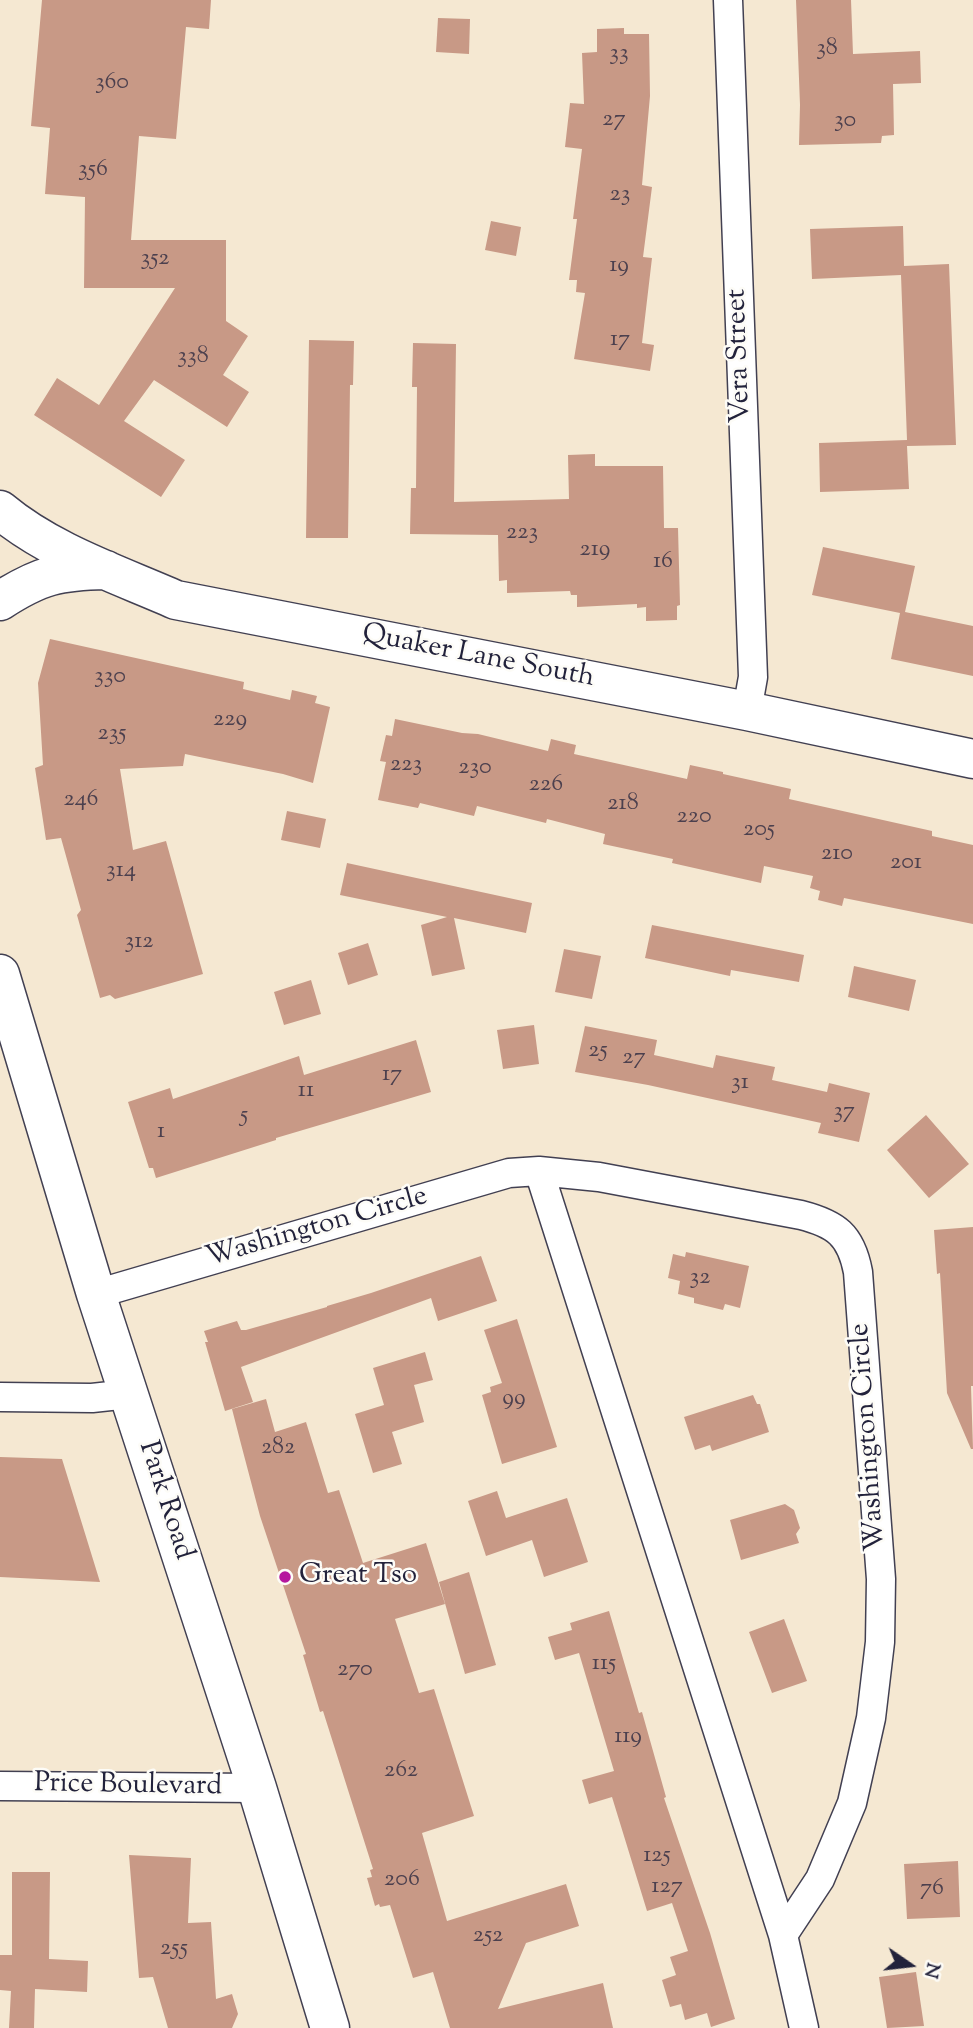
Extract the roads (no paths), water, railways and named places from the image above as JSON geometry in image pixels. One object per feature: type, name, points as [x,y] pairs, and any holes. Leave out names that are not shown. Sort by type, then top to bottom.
[{"type":"main road","name":"Quaker Lane South","points":[[0,510],[29,533],[176,600],[747,711],[973,759]]},
{"type":"main road","points":[[0,601],[39,579],[64,571],[106,570]]},
{"type":"main road","name":"Park Road","points":[[0,974],[96,1294],[257,1788],[330,2028]]},
{"type":"street","name":"Vera Street","points":[[728,0],[753,677],[747,711]]},
{"type":"street","name":"Washington Circle","points":[[96,1294],[509,1173],[539,1171],[599,1177],[820,1220],[835,1228],[847,1240],[855,1256],[858,1272],[881,1579],[880,1642],[871,1718],[852,1803],[820,1879],[783,1935]]},
{"type":"street","points":[[539,1171],[783,1935],[804,2028]]},
{"type":"street","points":[[0,1397],[92,1398],[129,1394]]},
{"type":"street","name":"Price Boulevard","points":[[0,1786],[257,1788]]},
{"type":"place","name":"Great Tso","points":[[285,1577]]}]
